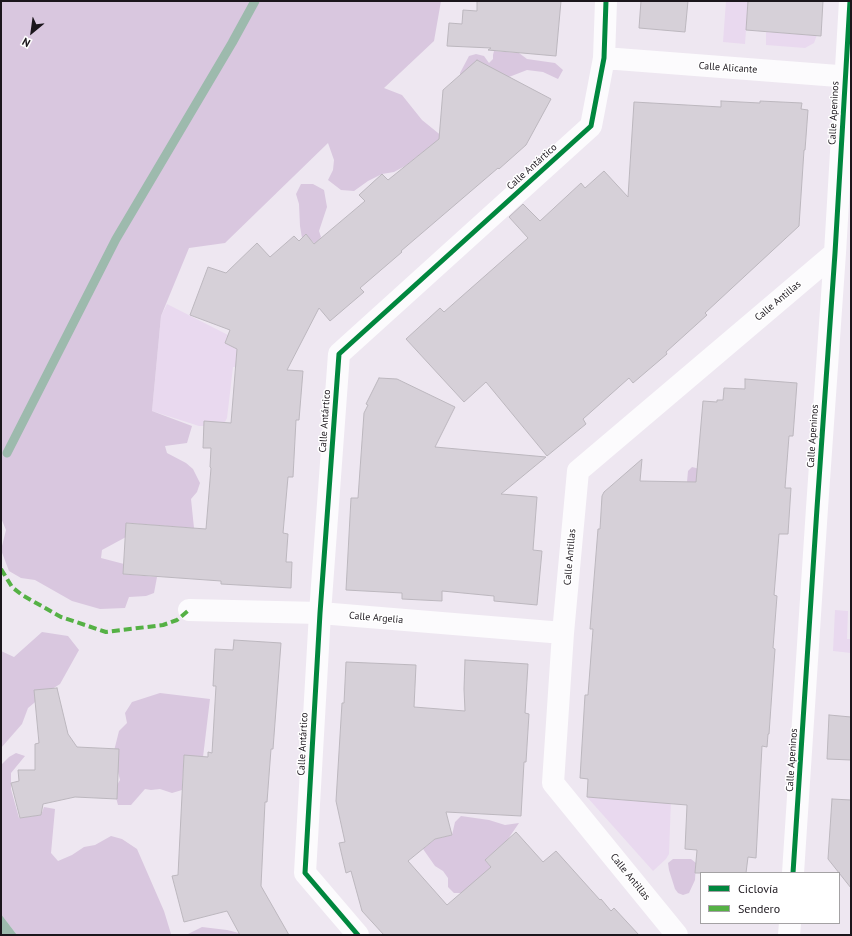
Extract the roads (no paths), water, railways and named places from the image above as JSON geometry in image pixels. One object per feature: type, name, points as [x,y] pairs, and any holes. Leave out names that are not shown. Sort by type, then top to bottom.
[{"type":"street","name":"Calle Antártico","points":[[358,935],[305,872],[320,613],[339,354],[591,126],[604,58],[606,1]]},
{"type":"street","name":"Calle Apeninos","points":[[793,872],[816,508],[848,77],[850,1]]},
{"type":"street","name":"Calle Alicante","points":[[604,58],[848,77]]},
{"type":"street","name":"Calle Antillas","points":[[677,935],[553,783],[563,633],[578,471],[836,253]]},
{"type":"street","name":"Calle Argelia","points":[[189,610],[320,613],[563,633]]},
{"type":"street","points":[[789,935],[790,924]]},
{"type":"waterway","points":[[7,453],[116,239],[232,43],[255,1]]}]
